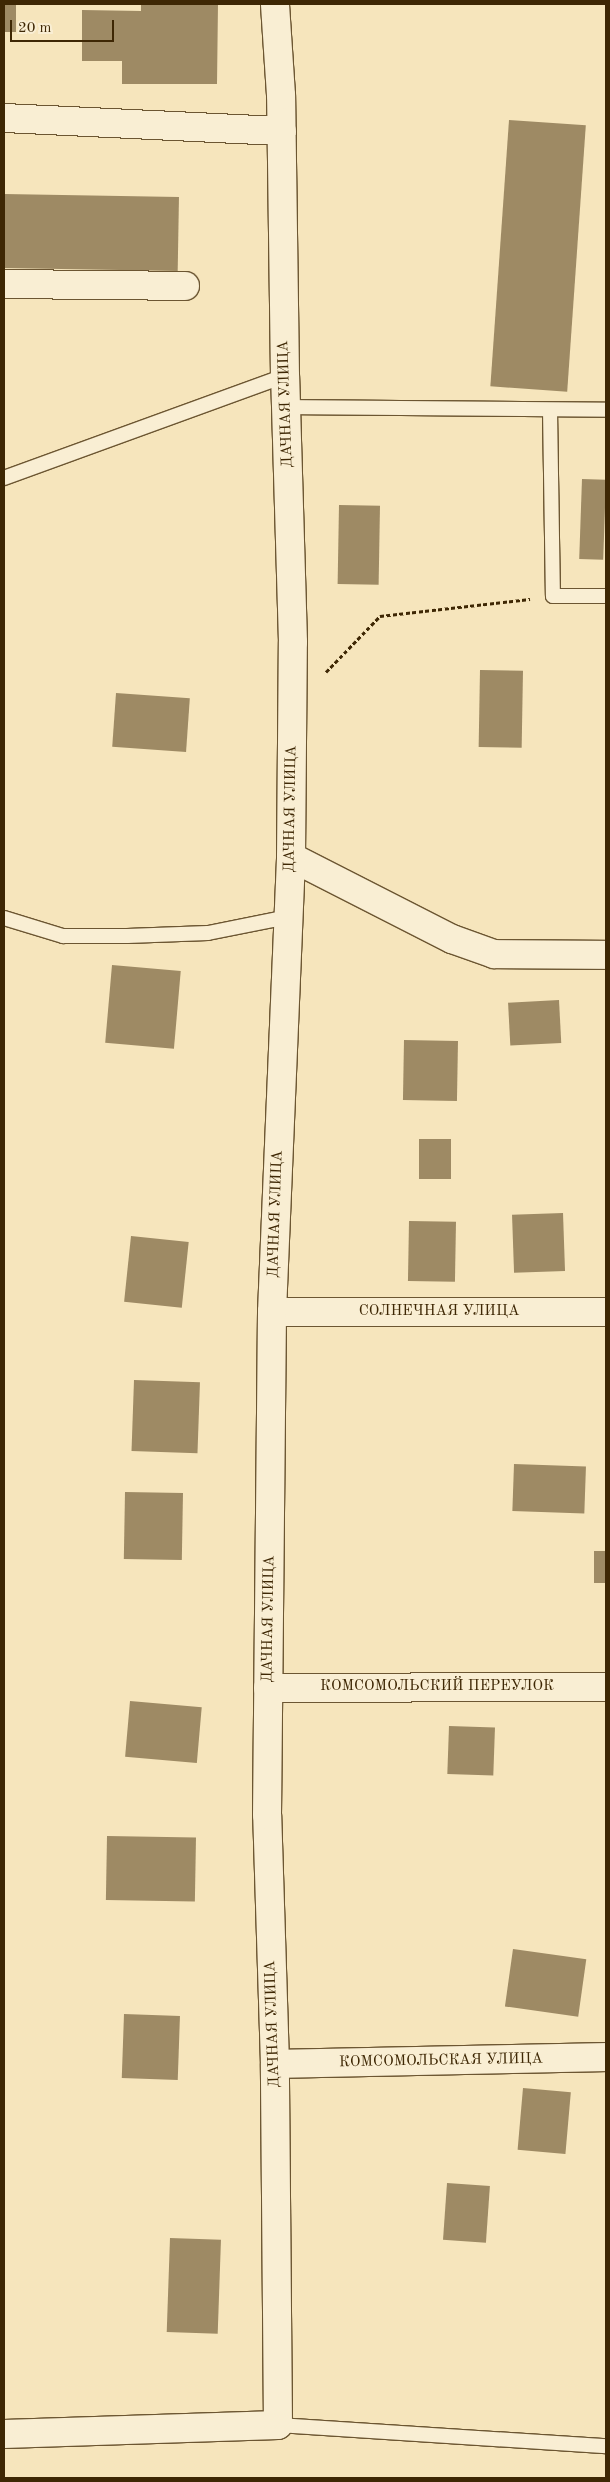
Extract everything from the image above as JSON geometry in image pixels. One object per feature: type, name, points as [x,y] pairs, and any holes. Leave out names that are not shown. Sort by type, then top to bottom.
[{"type":"street","name":"ДАЧНАЯ УЛИЦА","points":[[275,4],[282,131],[284,376],[293,642],[291,857],[272,1312],[268,1688],[267,1815],[275,2064],[278,2424]]},
{"type":"street","points":[[4,118],[282,131]]},
{"type":"street","points":[[4,284],[185,286]]},
{"type":"street","points":[[291,857],[452,939],[494,954],[606,955]]},
{"type":"street","name":"СОЛНЕЧНАЯ УЛИЦА","points":[[272,1312],[606,1312]]},
{"type":"street","name":"КОМСОМОЛЬСКИЙ ПЕРЕУЛОК","points":[[268,1688],[606,1687]]},
{"type":"street","name":"КОМСОМОЛЬСКАЯ УЛИЦА","points":[[275,2064],[606,2057]]},
{"type":"street","points":[[4,2434],[278,2424]]},
{"type":"lane","points":[[4,478],[284,376]]},
{"type":"lane","points":[[286,407],[606,410]]},
{"type":"lane","points":[[550,410],[553,596],[606,596]]},
{"type":"lane","points":[[4,918],[63,936],[127,936],[208,933],[288,917]]},
{"type":"lane","points":[[278,2424],[606,2446]]},
{"type":"path","points":[[292,708],[380,616],[553,596]]},
{"type":"building","points":[[4,4],[16,4],[16,32],[4,32]]},
{"type":"building","points":[[141,4],[218,4],[217,84],[122,84],[122,61],[82,61],[82,10],[141,11]]},
{"type":"building","points":[[509,120],[586,125],[567,392],[490,386]]},
{"type":"building","points":[[4,194],[179,197],[178,271],[4,268]]},
{"type":"building","points":[[582,479],[606,480],[603,560],[579,559]]},
{"type":"building","points":[[339,505],[380,506],[379,585],[338,584]]},
{"type":"building","points":[[480,670],[523,671],[522,748],[479,747]]},
{"type":"building","points":[[116,693],[190,698],[186,752],[112,747]]},
{"type":"building","points":[[112,965],[181,971],[174,1049],[105,1043]]},
{"type":"building","points":[[559,1000],[561,1043],[510,1046],[508,1003]]},
{"type":"building","points":[[404,1040],[458,1041],[457,1101],[403,1100]]},
{"type":"building","points":[[419,1139],[451,1139],[451,1179],[419,1179]]},
{"type":"building","points":[[563,1213],[565,1271],[514,1273],[512,1215]]},
{"type":"building","points":[[409,1221],[456,1222],[455,1282],[408,1281]]},
{"type":"building","points":[[131,1236],[189,1242],[182,1308],[124,1302]]},
{"type":"building","points":[[134,1380],[200,1382],[197,1453],[132,1451]]},
{"type":"building","points":[[514,1464],[586,1467],[584,1513],[512,1511]]},
{"type":"building","points":[[125,1492],[183,1493],[182,1560],[124,1559]]},
{"type":"building","points":[[594,1551],[606,1551],[606,1583],[594,1583]]},
{"type":"building","points":[[130,1701],[202,1707],[197,1763],[125,1757]]},
{"type":"building","points":[[449,1726],[495,1728],[493,1776],[447,1774]]},
{"type":"building","points":[[107,1836],[196,1838],[195,1902],[106,1900]]},
{"type":"building","points":[[513,1949],[586,1959],[578,2017],[505,2006]]},
{"type":"building","points":[[124,2014],[180,2016],[178,2080],[122,2078]]},
{"type":"building","points":[[523,2088],[571,2092],[565,2154],[518,2150]]},
{"type":"building","points":[[447,2183],[490,2186],[486,2243],[443,2240]]},
{"type":"building","points":[[170,2238],[221,2240],[218,2334],[167,2332]]}]
